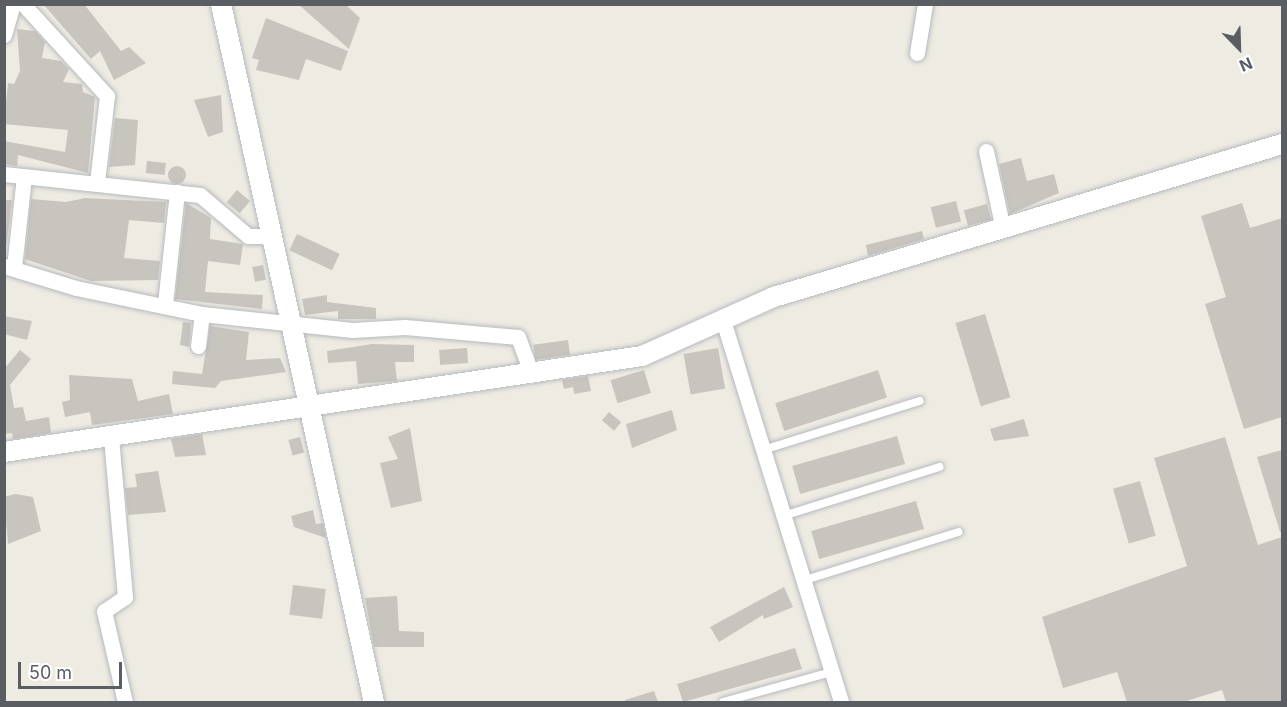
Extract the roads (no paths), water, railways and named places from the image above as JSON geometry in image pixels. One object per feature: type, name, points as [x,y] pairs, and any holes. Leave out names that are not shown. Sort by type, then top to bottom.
[{"type":"street","points":[[4,35],[13,4]]},
{"type":"street","points":[[22,4],[107,96],[97,183]]},
{"type":"street","points":[[221,4],[274,236],[291,322],[312,405],[374,702]]},
{"type":"street","points":[[917,53],[925,4]]},
{"type":"street","points":[[4,452],[312,405],[532,375],[642,356],[722,317],[1003,228],[1282,144]]},
{"type":"street","points":[[986,151],[1003,228]]},
{"type":"street","points":[[4,174],[200,195],[248,236],[274,236]]},
{"type":"street","points":[[24,177],[9,266],[76,288],[165,304],[202,314],[352,330],[405,327],[518,337],[532,375]]},
{"type":"street","points":[[165,304],[177,192]]},
{"type":"street","points":[[198,346],[202,314]]},
{"type":"street","points":[[722,317],[841,702]]},
{"type":"street","points":[[111,436],[125,597],[104,611],[125,702]]},
{"type":"lane","points":[[762,450],[919,401]]},
{"type":"lane","points":[[782,516],[939,467]]},
{"type":"lane","points":[[802,581],[958,532]]},
{"type":"lane","points":[[723,702],[831,672]]}]
